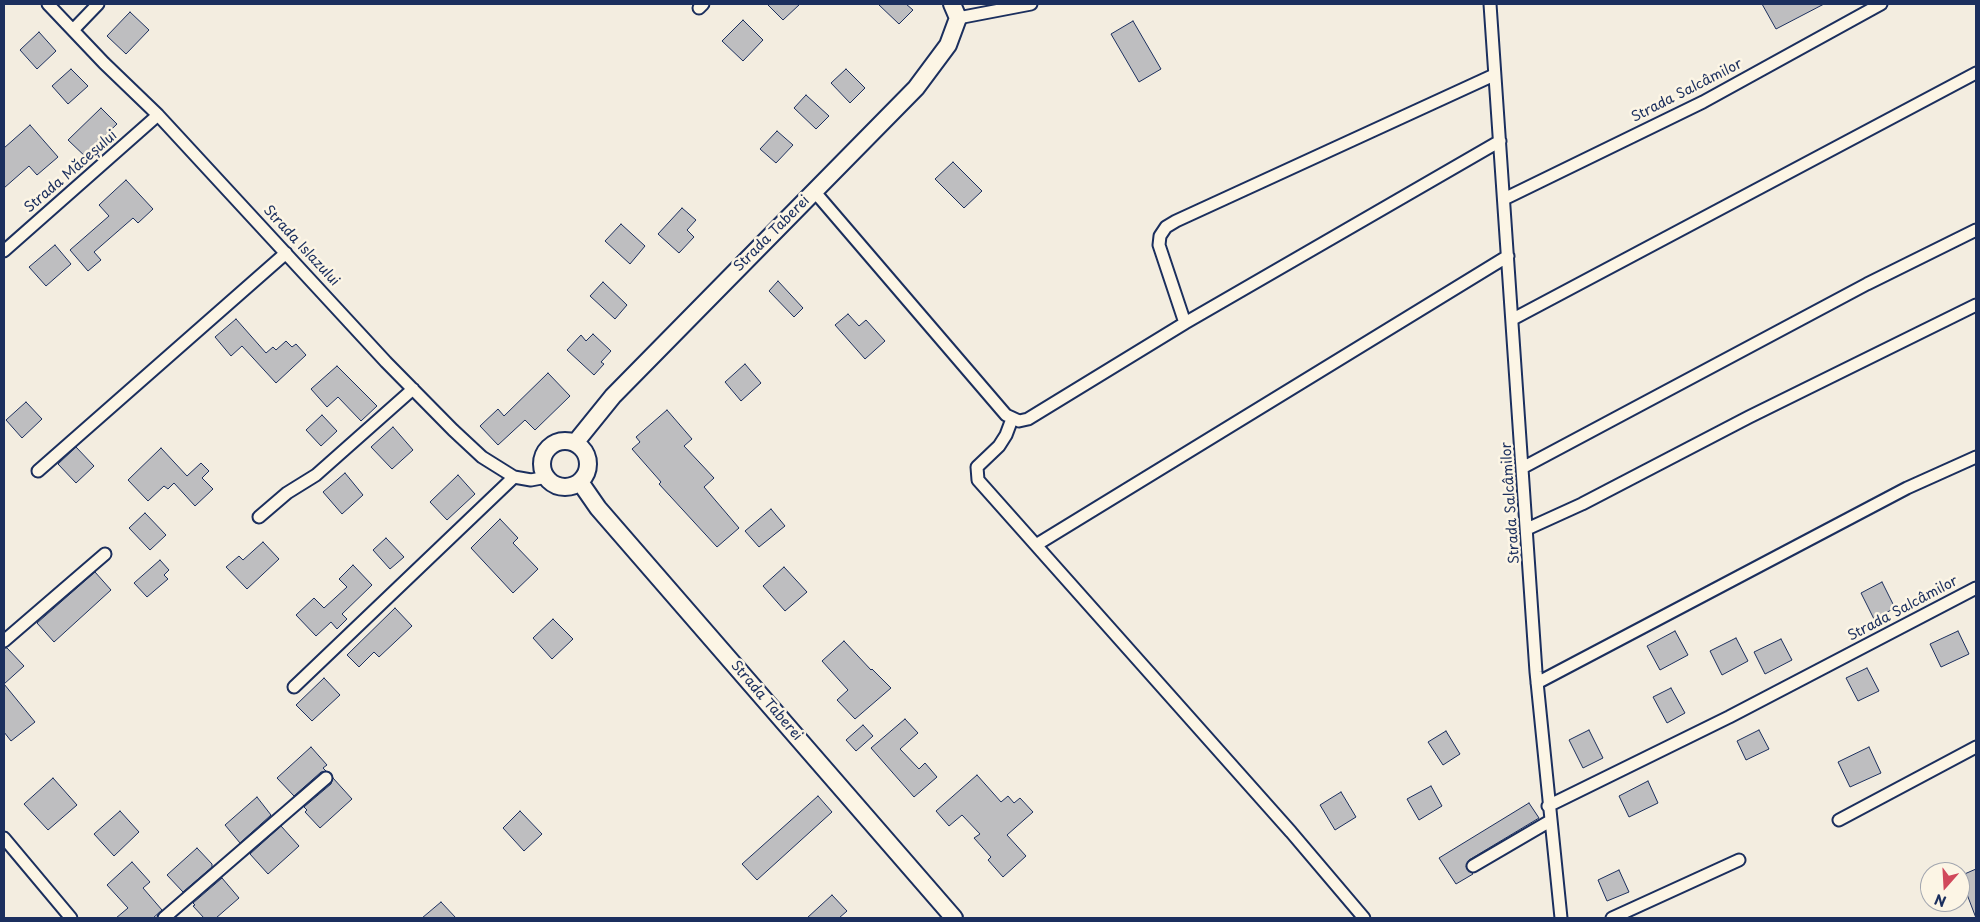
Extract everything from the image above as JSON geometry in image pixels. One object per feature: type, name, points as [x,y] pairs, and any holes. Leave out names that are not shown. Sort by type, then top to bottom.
[{"type":"street","name":"Strada Islazului","points":[[48,4],[158,115],[413,389],[482,457],[514,477],[532,480],[547,478]]},
{"type":"street","points":[[73,30],[98,4]]},
{"type":"street","points":[[955,11],[1030,4]]},
{"type":"street","name":"Strada Salcâmilor","points":[[1490,4],[1524,467],[1537,683],[1548,806],[1561,918]]},
{"type":"street","name":"Strada Salcâmilor","points":[[1504,199],[1703,102],[1881,4]]},
{"type":"street","name":"Strada Taberei","points":[[575,443],[613,396],[916,88],[936,65],[948,45],[955,11]]},
{"type":"street","points":[[1513,319],[1976,73]]},
{"type":"street","points":[[1186,323],[1159,246],[1160,236],[1166,228],[1176,221],[1494,75]]},
{"type":"street","name":"Strada Măceșului","points":[[4,251],[158,115]]},
{"type":"street","points":[[814,191],[1012,419],[1028,419],[1186,323],[1500,141]]},
{"type":"street","points":[[1524,467],[1867,284],[1976,230]]},
{"type":"street","points":[[38,471],[286,253]]},
{"type":"street","points":[[1036,545],[1508,256]]},
{"type":"street","points":[[1527,529],[1582,504],[1748,417],[1976,305]]},
{"type":"street","points":[[259,517],[287,493],[316,475],[413,389]]},
{"type":"street","points":[[1012,419],[1006,435],[999,446],[977,467],[976,474],[985,489],[1291,832],[1364,918]]},
{"type":"street","points":[[562,441],[575,443],[585,452],[588,458],[587,471],[580,482],[568,487],[562,486],[547,478],[542,465],[546,452],[550,447],[562,441]]},
{"type":"street","points":[[1537,683],[1898,492],[1976,457]]},
{"type":"street","points":[[294,687],[514,477]]},
{"type":"street","name":"Strada Taberei","points":[[580,482],[598,508],[954,918]]},
{"type":"street","points":[[4,641],[105,554]]},
{"type":"street","name":"Strada Salcâmilor","points":[[1548,806],[1729,717],[1976,588]]},
{"type":"street","points":[[1839,820],[1976,747]]},
{"type":"street","points":[[164,918],[326,778]]},
{"type":"street","points":[[1473,866],[1550,821]]},
{"type":"street","points":[[4,838],[70,918]]},
{"type":"street","points":[[1612,918],[1739,860]]},
{"type":"building","points":[[767,4],[800,4],[783,20]]},
{"type":"building","points":[[878,4],[906,4],[913,10],[899,24]]},
{"type":"building","points":[[1762,4],[1824,4],[1776,29]]},
{"type":"building","points":[[130,12],[149,30],[126,54],[107,36]]},
{"type":"building","points":[[743,20],[763,40],[743,61],[722,41]]},
{"type":"building","points":[[1133,21],[1161,69],[1139,82],[1111,34]]},
{"type":"building","points":[[39,32],[56,51],[37,69],[20,50]]},
{"type":"building","points":[[71,69],[88,86],[68,104],[52,86]]},
{"type":"building","points":[[846,69],[865,88],[850,103],[831,83]]},
{"type":"building","points":[[806,95],[829,116],[816,129],[794,108]]},
{"type":"building","points":[[101,108],[117,124],[94,146],[99,151],[89,160],[68,140]]},
{"type":"building","points":[[30,125],[58,157],[37,175],[29,166],[4,188],[4,148]]},
{"type":"building","points":[[777,131],[793,145],[776,163],[760,149]]},
{"type":"building","points":[[953,162],[982,191],[964,208],[935,179]]},
{"type":"building","points":[[126,180],[153,209],[138,223],[133,218],[94,252],[101,260],[88,271],[70,250],[109,216],[99,205]]},
{"type":"building","points":[[682,208],[696,220],[687,230],[694,237],[679,253],[658,234]]},
{"type":"building","points":[[621,224],[645,246],[630,264],[605,241]]},
{"type":"building","points":[[55,245],[71,264],[46,286],[29,267]]},
{"type":"building","points":[[778,281],[803,308],[794,317],[769,291]]},
{"type":"building","points":[[603,282],[627,305],[615,319],[590,296]]},
{"type":"building","points":[[848,314],[859,326],[866,320],[885,341],[865,359],[835,325]]},
{"type":"building","points":[[236,319],[266,353],[273,347],[276,350],[286,341],[292,347],[296,344],[306,355],[276,383],[242,346],[231,356],[215,337]]},
{"type":"building","points":[[593,334],[611,351],[601,362],[604,364],[594,375],[567,350],[581,335],[586,341]]},
{"type":"building","points":[[745,364],[761,383],[741,401],[725,382]]},
{"type":"building","points":[[337,366],[377,406],[361,421],[338,397],[327,407],[311,389]]},
{"type":"building","points":[[548,373],[570,396],[535,430],[525,420],[498,445],[480,426],[498,409],[504,416]]},
{"type":"building","points":[[26,402],[42,419],[22,438],[6,420]]},
{"type":"building","points":[[667,410],[692,439],[684,446],[714,478],[704,487],[739,528],[717,547],[659,484],[661,482],[632,449],[640,442],[636,437]]},
{"type":"building","points":[[322,415],[337,431],[321,446],[306,430]]},
{"type":"building","points":[[393,427],[413,450],[392,469],[371,447]]},
{"type":"building","points":[[76,447],[94,466],[76,483],[58,464]]},
{"type":"building","points":[[161,448],[187,476],[201,463],[209,471],[202,478],[213,489],[195,506],[174,483],[168,489],[164,486],[148,501],[128,480]]},
{"type":"building","points":[[345,473],[363,495],[342,514],[323,492]]},
{"type":"building","points":[[458,475],[475,494],[447,520],[430,502]]},
{"type":"building","points":[[771,509],[785,526],[759,547],[745,531]]},
{"type":"building","points":[[145,513],[166,535],[150,550],[129,528]]},
{"type":"building","points":[[500,519],[518,538],[513,543],[538,569],[513,593],[471,548]]},
{"type":"building","points":[[386,538],[404,557],[390,569],[373,550]]},
{"type":"building","points":[[263,542],[279,559],[247,589],[226,567],[239,556],[243,560]]},
{"type":"building","points":[[160,560],[169,570],[164,575],[168,579],[147,597],[134,583]]},
{"type":"building","points":[[353,565],[372,585],[342,614],[347,619],[337,629],[331,622],[316,636],[296,615],[314,598],[324,608],[347,587],[339,579]]},
{"type":"building","points":[[784,567],[807,592],[785,611],[763,586]]},
{"type":"building","points":[[95,572],[111,590],[54,642],[37,623]]},
{"type":"building","points":[[1882,582],[1895,608],[1874,619],[1861,593]]},
{"type":"building","points":[[395,608],[412,626],[379,657],[374,652],[359,667],[347,655]]},
{"type":"building","points":[[553,619],[573,639],[552,659],[533,638]]},
{"type":"building","points":[[1675,631],[1688,655],[1660,670],[1647,646]]},
{"type":"building","points":[[1958,631],[1969,654],[1941,667],[1930,644]]},
{"type":"building","points":[[1736,638],[1748,661],[1722,675],[1710,651]]},
{"type":"building","points":[[1781,639],[1792,660],[1765,674],[1754,652]]},
{"type":"building","points":[[844,641],[891,688],[855,719],[837,700],[848,690],[822,661]]},
{"type":"building","points":[[4,648],[7,648],[24,666],[4,684]]},
{"type":"building","points":[[1867,668],[1879,691],[1858,701],[1846,678]]},
{"type":"building","points":[[324,678],[340,695],[312,721],[296,705]]},
{"type":"building","points":[[4,684],[35,722],[11,741],[4,732]]},
{"type":"building","points":[[1671,688],[1685,713],[1667,723],[1653,697]]},
{"type":"building","points":[[905,719],[918,733],[900,749],[919,769],[925,763],[937,777],[914,797],[871,748]]},
{"type":"building","points":[[863,725],[873,736],[856,751],[846,740]]},
{"type":"building","points":[[1589,730],[1603,758],[1583,768],[1569,740]]},
{"type":"building","points":[[1759,730],[1769,749],[1746,760],[1737,741]]},
{"type":"building","points":[[1446,731],[1460,754],[1443,765],[1428,742]]},
{"type":"building","points":[[311,747],[327,765],[323,768],[326,771],[321,772],[294,796],[277,778]]},
{"type":"building","points":[[1869,747],[1881,773],[1850,787],[1838,762]]},
{"type":"building","points":[[977,775],[1001,802],[1008,796],[1014,803],[1020,798],[1033,812],[1007,835],[1026,856],[1003,877],[988,860],[991,857],[974,838],[980,834],[962,815],[949,826],[936,811]]},
{"type":"building","points":[[53,778],[77,805],[48,830],[24,804]]},
{"type":"building","points":[[333,778],[352,799],[320,828],[305,812],[307,810],[304,807],[331,784]]},
{"type":"building","points":[[1648,781],[1658,803],[1629,817],[1619,796]]},
{"type":"building","points":[[1431,786],[1442,806],[1419,820],[1407,799]]},
{"type":"building","points":[[1341,792],[1356,817],[1335,830],[1320,805]]},
{"type":"building","points":[[818,796],[832,812],[757,880],[742,864]]},
{"type":"building","points":[[257,797],[271,815],[240,843],[225,825]]},
{"type":"building","points":[[1529,803],[1539,818],[1469,860],[1466,867],[1473,874],[1456,884],[1439,858]]},
{"type":"building","points":[[120,811],[139,832],[114,856],[94,834]]},
{"type":"building","points":[[520,811],[542,834],[524,851],[503,828]]},
{"type":"building","points":[[281,826],[299,846],[268,874],[250,854]]},
{"type":"building","points":[[197,848],[212,864],[212,867],[183,892],[167,875]]},
{"type":"building","points":[[132,862],[150,882],[143,888],[162,910],[153,918],[116,918],[128,908],[107,885]]},
{"type":"building","points":[[1976,869],[1976,918],[1970,902],[1970,872]]},
{"type":"building","points":[[1619,870],[1629,892],[1607,901],[1598,880]]},
{"type":"building","points":[[222,878],[239,898],[216,918],[204,918],[193,906],[195,905],[193,903]]},
{"type":"building","points":[[832,895],[847,911],[839,918],[807,918]]},
{"type":"building","points":[[441,902],[456,918],[422,918]]}]
